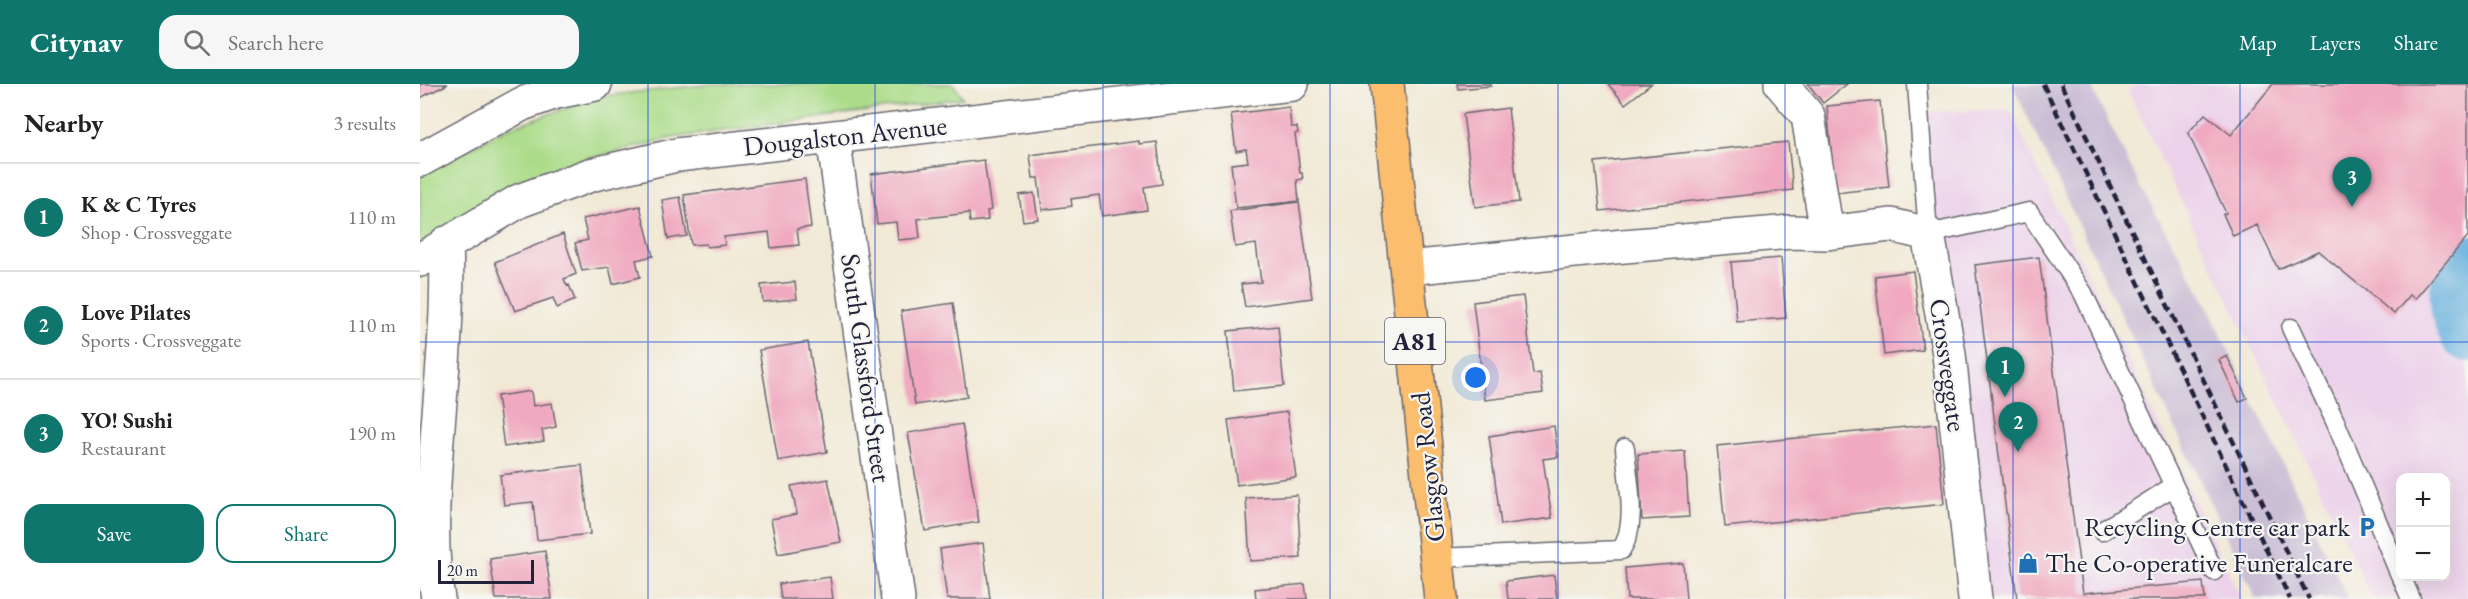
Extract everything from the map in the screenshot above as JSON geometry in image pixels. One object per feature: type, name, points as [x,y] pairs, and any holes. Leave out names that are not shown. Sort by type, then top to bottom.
[{"type":"main road","name":"Glasgow Road","points":[[1387,84],[1441,599]]},
{"type":"street","points":[[420,160],[522,104],[556,92],[595,84]]},
{"type":"street","name":"Dougalston Avenue","points":[[433,251],[519,201],[590,175],[677,155],[1292,84]]},
{"type":"street","points":[[1781,84],[1808,116],[1827,233]]},
{"type":"street","name":"South Glassford Street","points":[[833,137],[898,599]]},
{"type":"street","points":[[1408,268],[1791,232],[1827,233],[1891,225],[1928,234]]},
{"type":"street","name":"Crossveggate","points":[[1928,234],[1949,354],[1975,599]]},
{"type":"street","points":[[433,251],[442,355],[432,505],[432,543],[438,599]]},
{"type":"lane","points":[[1917,84],[1928,234],[2029,212],[2084,293],[2214,571]]},
{"type":"lane","points":[[2291,328],[2335,421],[2396,564]]},
{"type":"lane","points":[[1437,558],[1621,550],[1632,526],[1625,448]]},
{"type":"lane","points":[[2102,531],[2175,486]]},
{"type":"lane","points":[[2403,581],[2411,599]]},
{"type":"shaded area","points":[[2012,84],[2090,84],[2139,184],[2201,293],[2348,599],[2256,599]]},
{"type":"shaded area","points":[[2136,84],[2468,84],[2468,599],[2373,599],[2128,91]]},
{"type":"shaded area","points":[[2010,110],[2241,599],[1991,599],[1920,112]]},
{"type":"green space","points":[[714,84],[953,84],[963,98],[671,138],[585,160],[513,185],[420,244],[420,176],[505,129],[602,96]]},
{"type":"building","points":[[420,84],[448,84],[420,98]]},
{"type":"building","points":[[1457,84],[1491,84],[1491,86],[1458,89]]},
{"type":"building","points":[[1608,84],[1651,84],[1625,104]]},
{"type":"building","points":[[1808,84],[1847,84],[1823,103]]},
{"type":"building","points":[[2273,84],[2468,84],[2468,236],[2415,299],[2410,295],[2394,314],[2318,251],[2278,269],[2257,225],[2233,236],[2223,214],[2226,213],[2188,133],[2205,114],[2231,135]]},
{"type":"building","points":[[1880,101],[1889,187],[1835,193],[1827,106]]},
{"type":"building","points":[[1289,107],[1291,127],[1297,127],[1298,133],[1295,134],[1300,173],[1303,179],[1297,180],[1299,201],[1236,208],[1231,164],[1248,162],[1246,149],[1236,151],[1231,114]]},
{"type":"building","points":[[1508,108],[1519,202],[1475,207],[1463,114]]},
{"type":"building","points":[[1139,141],[1139,144],[1157,142],[1162,184],[1144,187],[1147,210],[1102,216],[1099,195],[1071,199],[1072,206],[1042,210],[1038,178],[1033,178],[1030,155]]},
{"type":"building","points":[[1788,142],[1793,190],[1600,211],[1595,162]]},
{"type":"building","points":[[984,160],[991,210],[987,211],[988,220],[970,222],[969,213],[918,219],[920,238],[898,240],[896,222],[877,224],[871,174]]},
{"type":"building","points":[[805,179],[811,227],[797,229],[799,245],[771,248],[769,232],[724,237],[725,245],[707,247],[706,244],[691,245],[684,195]]},
{"type":"building","points":[[1034,193],[1038,219],[1023,221],[1019,195]]},
{"type":"building","points":[[680,197],[687,236],[668,239],[662,200]]},
{"type":"building","points":[[1299,202],[1312,298],[1245,307],[1241,284],[1261,282],[1256,244],[1235,247],[1230,211]]},
{"type":"building","points":[[640,206],[653,256],[636,260],[640,277],[613,284],[609,267],[582,271],[575,243],[588,240],[583,219]]},
{"type":"building","points":[[563,234],[576,274],[564,279],[575,300],[557,308],[553,298],[515,311],[495,262]]},
{"type":"building","points":[[2039,257],[2083,593],[2203,582],[2205,599],[2017,599],[1975,265]]},
{"type":"building","points":[[1781,258],[1786,318],[1737,322],[1731,262]]},
{"type":"building","points":[[1913,271],[1923,350],[1884,355],[1875,276]]},
{"type":"building","points":[[795,282],[797,299],[763,302],[761,285]]},
{"type":"building","points":[[1523,296],[1533,374],[1540,373],[1543,393],[1485,400],[1473,302]]},
{"type":"building","points":[[953,303],[967,397],[915,405],[901,311]]},
{"type":"building","points":[[1278,326],[1284,386],[1234,391],[1228,331]]},
{"type":"building","points":[[808,342],[827,452],[778,461],[759,350]]},
{"type":"building","points":[[2227,356],[2247,398],[2239,402],[2219,360]]},
{"type":"building","points":[[531,391],[533,406],[552,403],[556,427],[542,430],[544,441],[504,447],[497,396]]},
{"type":"building","points":[[1287,412],[1296,477],[1237,485],[1228,420]]},
{"type":"building","points":[[962,424],[979,522],[925,531],[908,433]]},
{"type":"building","points":[[1936,424],[1944,504],[1725,527],[1717,446]]},
{"type":"building","points":[[1554,426],[1558,457],[1543,459],[1552,518],[1501,525],[1489,436]]},
{"type":"building","points":[[1685,451],[1689,517],[1642,520],[1638,454]]},
{"type":"building","points":[[582,465],[590,534],[537,540],[533,502],[504,505],[500,475]]},
{"type":"building","points":[[828,479],[841,542],[778,554],[771,519],[797,514],[791,486]]},
{"type":"building","points":[[1297,495],[1301,558],[1250,561],[1246,498]]},
{"type":"building","points":[[983,543],[990,599],[947,599],[940,549]]},
{"type":"building","points":[[545,551],[552,599],[496,599],[490,559]]},
{"type":"building","points":[[1683,563],[1686,599],[1627,599],[1625,568]]},
{"type":"building","points":[[1554,575],[1557,599],[1508,599],[1506,581]]},
{"type":"building","points":[[830,577],[833,599],[781,599],[779,584]]},
{"type":"building","points":[[1305,584],[1307,599],[1256,599],[1255,589]]},
{"type":"waterway","points":[[2468,264],[2460,281],[2458,298],[2461,316],[2468,333]]},
{"type":"railway","points":[[2043,84],[2290,599]]},
{"type":"railway","points":[[2061,84],[2309,599]]},
{"type":"place","name":"YO! Sushi","points":[[2352,207]]},
{"type":"place","name":"K & C Tyres","points":[[2005,397]]},
{"type":"place","name":"Love Pilates","points":[[2018,452]]},
{"type":"place","name":"Recycling Centre car park","points":[[2367,527]]},
{"type":"place","name":"The Co-operative Funeralcare","points":[[2028,563]]}]
